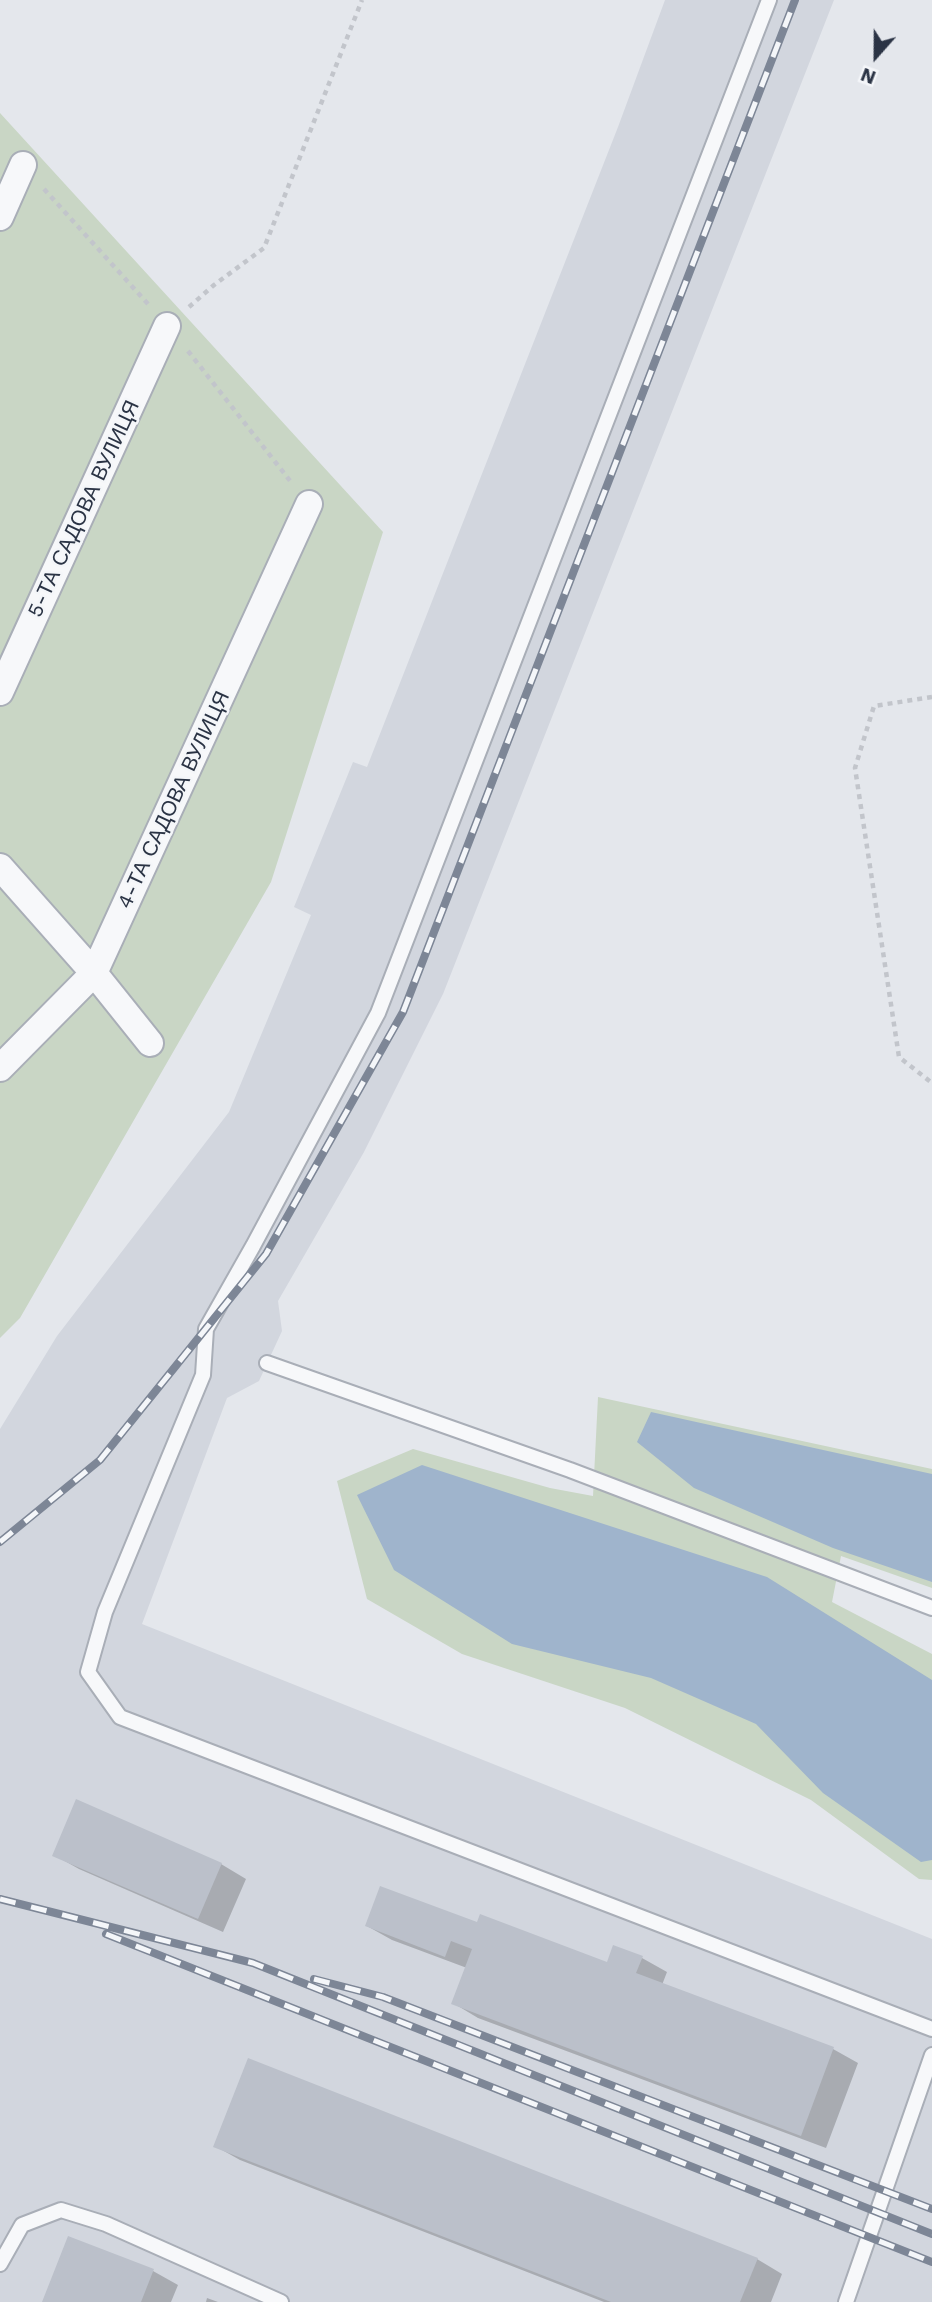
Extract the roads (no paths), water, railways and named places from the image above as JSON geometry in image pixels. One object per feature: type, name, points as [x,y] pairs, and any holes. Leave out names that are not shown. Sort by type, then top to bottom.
[{"type":"street","points":[[0,217],[23,165]]},
{"type":"street","name":"5-ТА САДОВА ВУЛИЦЯ","points":[[0,692],[167,326]]},
{"type":"street","name":"4-ТА САДОВА ВУЛИЦЯ","points":[[0,1068],[94,974],[309,504]]},
{"type":"street","points":[[0,867],[94,974],[150,1043]]},
{"type":"lane","points":[[769,0],[378,1013],[206,1329],[203,1374],[104,1612],[88,1672],[120,1717],[932,2029]]},
{"type":"lane","points":[[267,1363],[570,1469],[932,1608]]},
{"type":"lane","points":[[846,2302],[932,2055]]},
{"type":"lane","points":[[0,2264],[22,2225],[61,2210],[106,2224],[281,2302]]},
{"type":"water","points":[[651,1412],[932,1474],[932,1582],[833,1548],[694,1488],[637,1442]]},
{"type":"water","points":[[422,1465],[767,1577],[932,1680],[932,1860],[921,1862],[823,1793],[756,1724],[651,1678],[512,1644],[394,1570],[357,1495]]},
{"type":"railway","points":[[0,1542],[100,1460],[266,1254],[403,1012],[795,0]]},
{"type":"railway","points":[[0,1899],[253,1963],[932,2234]]},
{"type":"railway","points":[[106,1934],[932,2262]]},
{"type":"railway","points":[[314,1979],[383,1997],[932,2209]]}]
